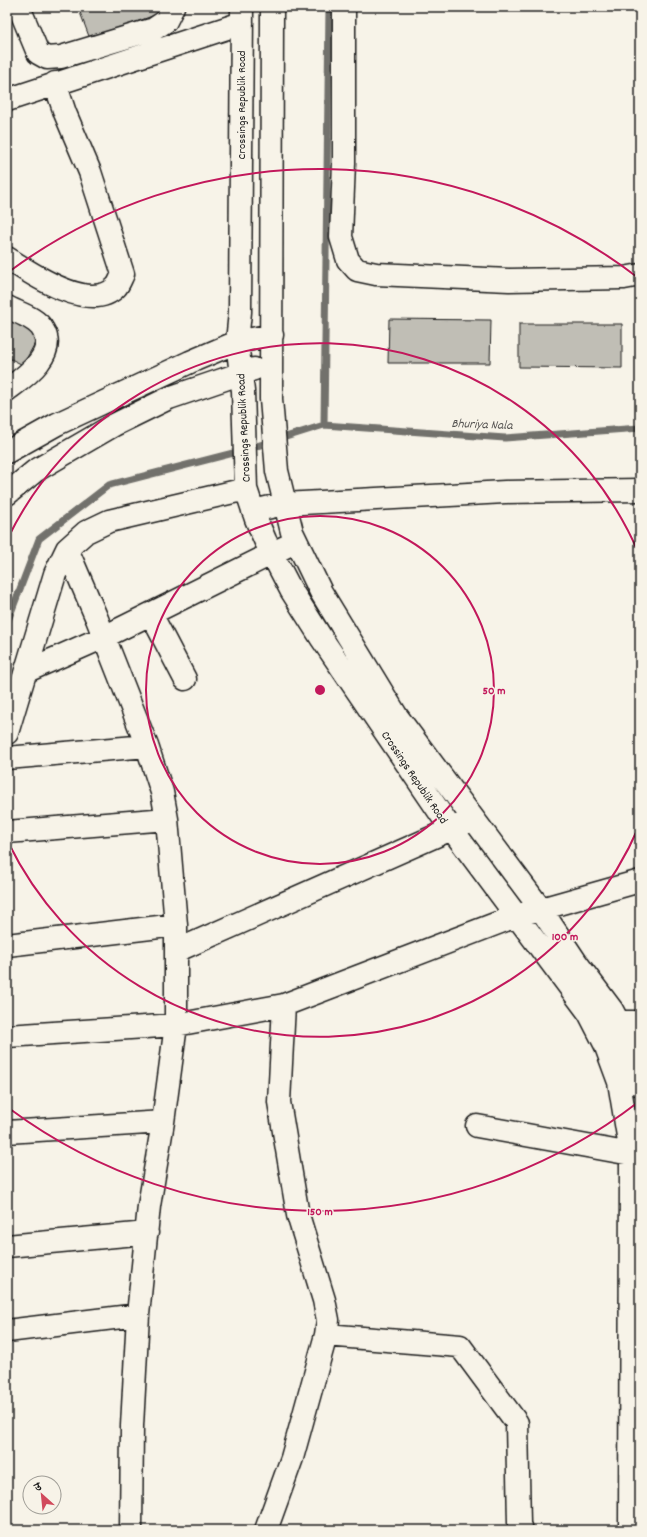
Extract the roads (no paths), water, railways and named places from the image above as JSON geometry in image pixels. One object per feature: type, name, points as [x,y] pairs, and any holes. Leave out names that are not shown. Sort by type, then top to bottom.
[{"type":"street","points":[[19,7],[38,53],[48,58],[61,57],[154,29],[166,21],[173,7]]},
{"type":"street","points":[[272,7],[271,400],[277,472],[284,504],[297,542],[321,592],[396,715],[540,908],[576,962],[612,1010],[624,1034],[640,1085]]},
{"type":"street","points":[[344,7],[344,163],[341,237],[348,260],[357,270],[376,274],[509,280],[624,278],[640,275]]},
{"type":"street","points":[[7,100],[242,15]]},
{"type":"street","name":"Crossings Republik Road","points":[[242,15],[240,312],[237,342],[243,399],[246,480],[254,511],[291,590],[322,640],[451,829],[589,1014],[605,1044],[619,1082],[631,1154],[630,1530]]},
{"type":"street","points":[[7,258],[39,279],[59,289],[80,294],[102,295],[116,288],[123,274],[90,172],[55,83]]},
{"type":"street","points":[[7,307],[33,320],[44,330],[46,342],[42,358],[33,371],[7,390]]},
{"type":"street","points":[[7,452],[56,424],[175,368],[237,342],[272,335]]},
{"type":"street","points":[[7,494],[35,471],[114,425],[169,398],[240,373],[272,364]]},
{"type":"street","points":[[7,733],[27,671],[55,574],[67,549],[86,532],[109,521],[246,480]]},
{"type":"street","points":[[254,511],[284,504],[505,492],[640,490],[640,497]]},
{"type":"street","points":[[27,671],[104,637],[272,552],[297,542]]},
{"type":"street","points":[[67,549],[147,746],[162,792],[168,819],[176,925],[176,1025],[146,1233],[138,1315],[132,1426],[132,1530]]},
{"type":"street","points":[[151,614],[185,679]]},
{"type":"street","points":[[7,758],[147,746]]},
{"type":"street","points":[[7,832],[168,819]]},
{"type":"street","points":[[176,951],[473,819]]},
{"type":"street","points":[[7,1036],[176,1025],[284,1005],[516,916],[640,881]]},
{"type":"street","points":[[7,945],[176,925]]},
{"type":"street","points":[[266,1530],[292,1458],[326,1335],[328,1320],[324,1300],[298,1214],[279,1102],[284,1005]]},
{"type":"street","points":[[618,1022],[640,1022]]},
{"type":"street","points":[[7,1132],[163,1122]]},
{"type":"street","points":[[477,1126],[631,1154]]},
{"type":"street","points":[[7,1246],[146,1233]]},
{"type":"street","points":[[7,1331],[138,1315]]},
{"type":"street","points":[[326,1335],[460,1346],[517,1423],[519,1524],[521,1530]]},
{"type":"waterway","points":[[324,425],[329,7]]},
{"type":"waterway","name":"Bhuriya Nala","points":[[7,623],[39,539],[109,485],[241,451],[324,425],[505,438],[640,428]]}]
